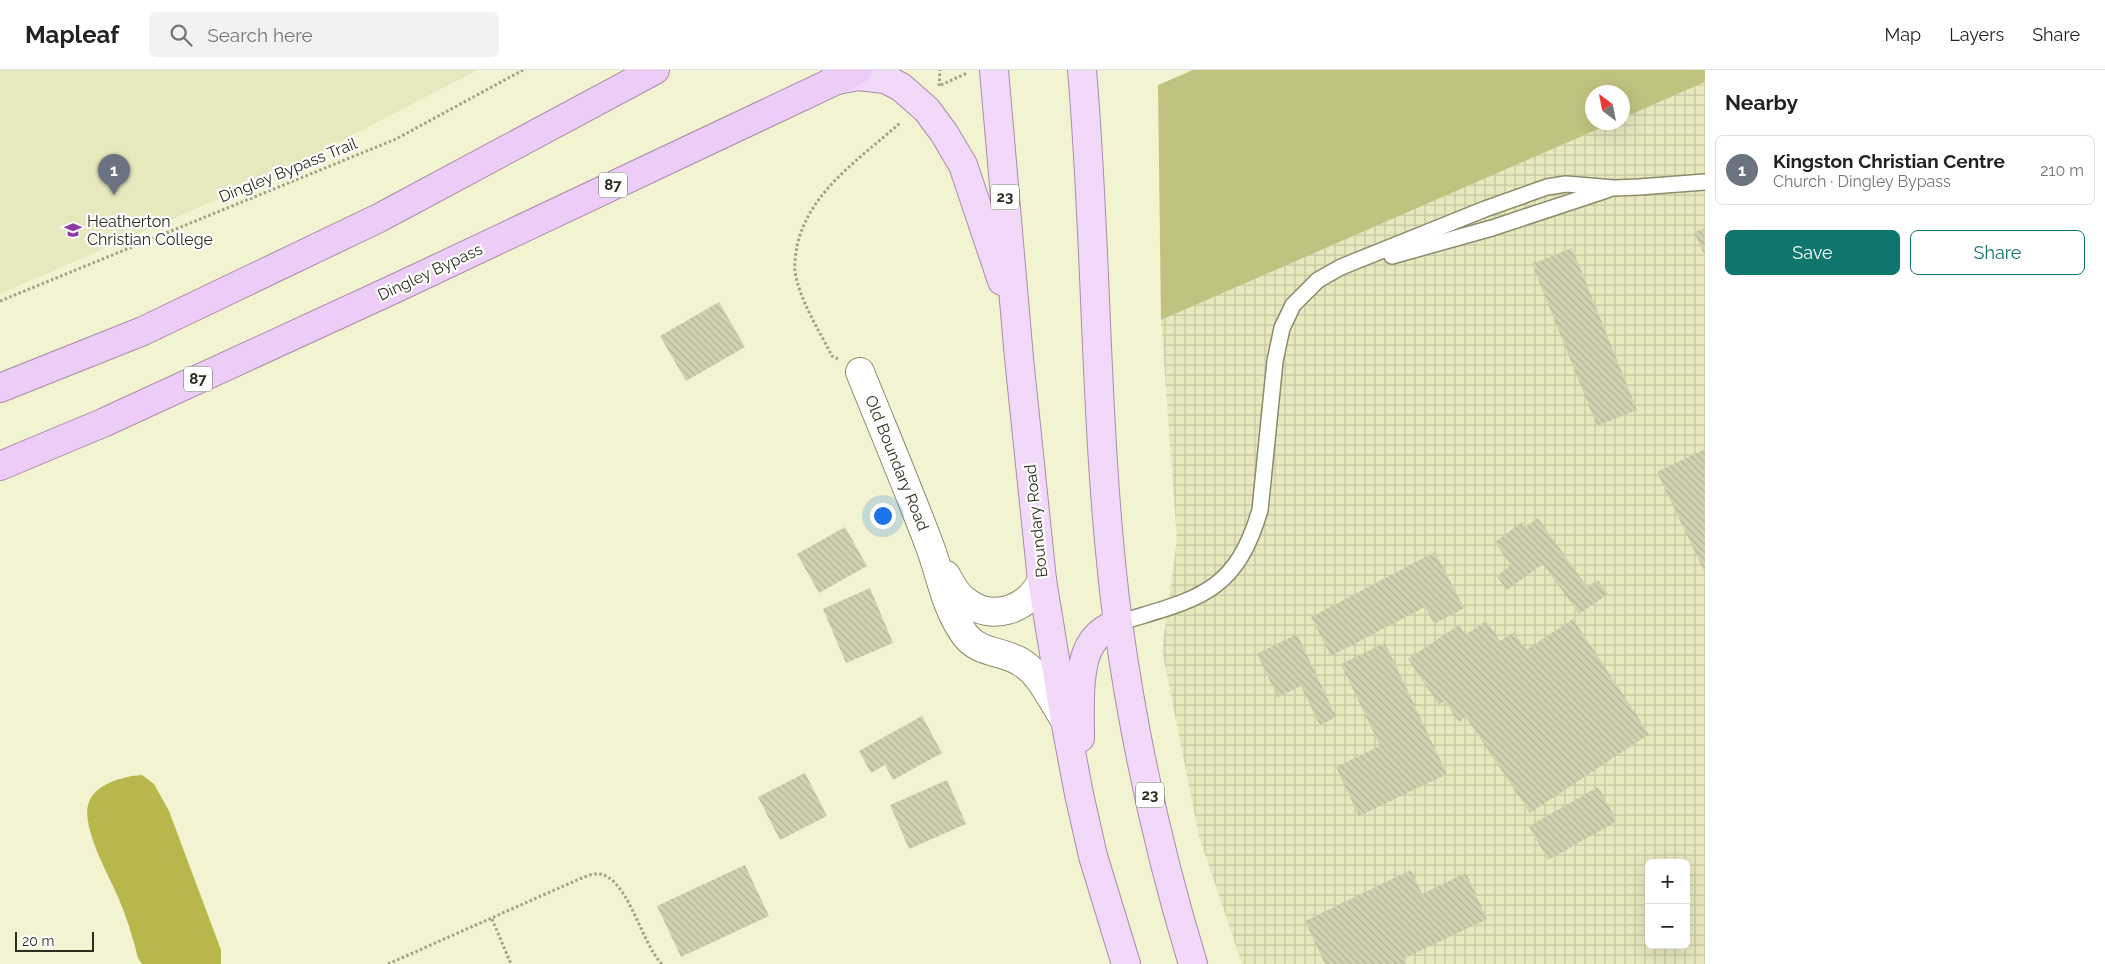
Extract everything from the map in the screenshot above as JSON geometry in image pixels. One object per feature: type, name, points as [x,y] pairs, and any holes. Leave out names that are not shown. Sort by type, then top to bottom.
[{"type":"highway","points":[[0,388],[143,330],[371,222],[655,70]]},
{"type":"highway","name":"Dingley Bypass","points":[[0,466],[105,422],[376,298],[858,70]]},
{"type":"main road","name":"Boundary Road","points":[[982,71],[1016,323],[1042,580],[1079,794],[1094,856],[1126,964]]},
{"type":"main road","name":"23","points":[[1085,75],[1105,483],[1118,623],[1146,777],[1161,845],[1193,964]]},
{"type":"main road","points":[[832,81],[858,76],[878,78],[901,87],[920,104],[944,133],[963,165],[1016,323]]},
{"type":"main road","points":[[1079,794],[1084,660],[1094,639],[1107,628],[1118,623]]},
{"type":"street","name":"Old Boundary Road","points":[[860,372],[898,461],[956,621],[968,638],[981,647],[1013,658],[1027,666],[1038,678],[1065,720]]},
{"type":"street","name":"Old Boundary Road","points":[[933,555],[960,597],[975,608],[987,612],[1010,610],[1022,604],[1033,596],[1042,580]]},
{"type":"lane","points":[[1118,623],[1200,596],[1226,577],[1242,557],[1260,510],[1275,361],[1282,328],[1289,310],[1308,288],[1330,273],[1485,209],[1542,188],[1566,184],[1614,188],[1705,182]]},
{"type":"lane","points":[[1330,273],[1492,228],[1614,188]]},
{"type":"path","name":"Dingley Bypass Trail","points":[[0,301],[396,140],[523,70]]},
{"type":"path","points":[[940,70],[941,85]]},
{"type":"path","points":[[860,372],[832,356],[800,289],[795,264],[800,235],[805,220],[819,198],[941,85],[982,71]]},
{"type":"path","points":[[388,964],[577,880],[596,874],[612,879],[622,892],[643,936],[662,964]]},
{"type":"path","points":[[492,919],[511,964]]},
{"type":"shaded area","name":"Heatherton Christian College","points":[[0,70],[477,70],[292,167],[0,294]]},
{"type":"shaded area","points":[[1193,70],[1705,70],[1705,82],[1630,115],[1630,85],[1585,85],[1585,130],[1596,130],[1161,320],[1158,85]]},
{"type":"shaded area","points":[[1705,82],[1705,964],[1242,964],[1199,836],[1162,650],[1177,540],[1161,320],[1596,130],[1630,130],[1630,115]]},
{"type":"shaded area","points":[[142,775],[154,784],[169,811],[221,950],[221,964],[142,964],[138,958],[122,906],[93,840],[87,815],[88,805],[96,792],[118,779]]},
{"type":"building","points":[[1705,228],[1705,256],[1694,232]]},
{"type":"building","points":[[1572,248],[1637,410],[1597,426],[1532,264]]},
{"type":"building","points":[[719,302],[745,347],[686,381],[660,336]]},
{"type":"building","points":[[1705,449],[1705,573],[1657,472]]},
{"type":"building","points":[[1538,518],[1587,587],[1598,580],[1608,594],[1579,614],[1543,564],[1507,590],[1497,576],[1511,565],[1495,542],[1522,522],[1526,527]]},
{"type":"building","points":[[845,527],[867,566],[819,593],[797,554]]},
{"type":"building","points":[[1435,552],[1464,608],[1434,624],[1425,607],[1331,656],[1311,617]]},
{"type":"building","points":[[870,588],[893,643],[846,663],[823,609]]},
{"type":"building","points":[[1573,619],[1649,734],[1530,813],[1466,717],[1459,722],[1445,701],[1439,705],[1408,659],[1459,625],[1465,635],[1486,621],[1500,641],[1514,632],[1526,650]]},
{"type":"building","points":[[1297,634],[1336,717],[1320,725],[1301,686],[1278,697],[1257,654]]},
{"type":"building","points":[[1385,643],[1447,774],[1359,816],[1336,767],[1380,746],[1341,664]]},
{"type":"building","points":[[922,716],[942,753],[893,780],[885,765],[871,773],[859,751]]},
{"type":"building","points":[[805,773],[827,816],[780,840],[758,797]]},
{"type":"building","points":[[947,780],[966,824],[909,849],[890,805]]},
{"type":"building","points":[[1598,787],[1617,821],[1548,860],[1529,826]]},
{"type":"building","points":[[745,865],[769,916],[681,957],[657,906]]},
{"type":"building","points":[[1411,870],[1422,894],[1466,873],[1487,919],[1403,959],[1406,964],[1325,964],[1305,921]]},
{"type":"place","name":"Kingston Christian Centre","points":[[114,195]]},
{"type":"place","name":"Heatherton Christian College","points":[[73,230]]}]
